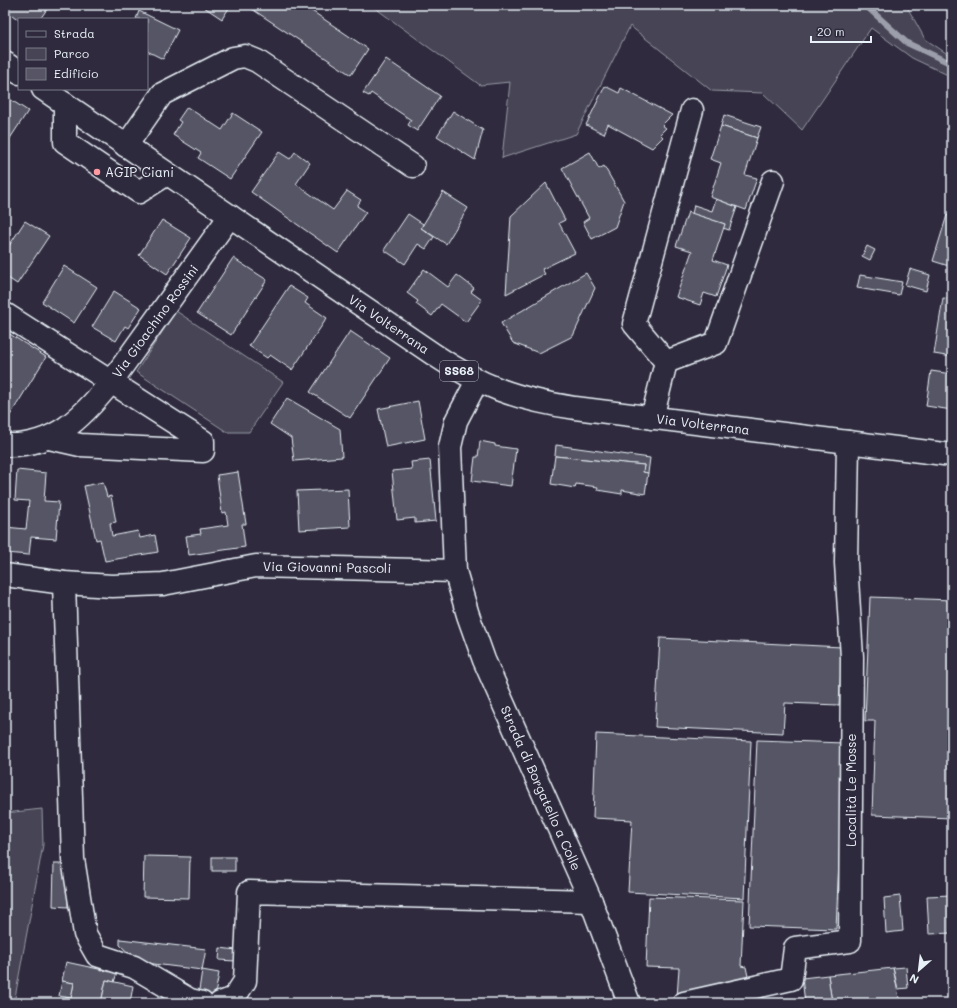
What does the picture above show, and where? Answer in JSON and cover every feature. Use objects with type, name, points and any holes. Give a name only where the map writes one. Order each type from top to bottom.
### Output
[{"type":"street","points":[[126,146],[162,94],[233,58],[245,56],[257,61],[413,166]]},
{"type":"street","points":[[5,63],[18,71]]},
{"type":"street","name":"Via Volterrana","points":[[44,90],[433,354],[477,381],[511,395],[538,402],[652,418],[952,455]]},
{"type":"street","points":[[65,104],[65,142],[139,192],[167,174]]},
{"type":"street","points":[[666,362],[634,324],[692,110]]},
{"type":"street","points":[[666,362],[716,343],[773,181]]},
{"type":"street","name":"Via Gioachino Rossini","points":[[5,314],[111,382],[230,216]]},
{"type":"street","points":[[652,418],[666,362]]},
{"type":"street","points":[[455,571],[450,447],[456,421],[477,381]]},
{"type":"street","points":[[9,445],[36,443],[64,430],[78,418],[111,382],[203,441],[203,451],[86,445],[67,443],[49,438]]},
{"type":"street","name":"Località Le Mosse","points":[[684,1003],[791,979],[795,948],[850,941],[852,657],[846,563],[848,442]]},
{"type":"street","name":"Via Giovanni Pascoli","points":[[5,575],[112,586],[163,584],[235,568],[268,565],[455,571]]},
{"type":"street","name":"Strada di Borgatello a Colle","points":[[455,571],[468,615],[484,660],[591,901],[629,1003]]},
{"type":"street","points":[[64,582],[73,859],[85,934],[97,955],[134,967],[190,1000],[202,1003]]},
{"type":"street","points":[[220,1003],[234,998],[245,982],[249,892],[591,901]]},
{"type":"green space","points":[[371,5],[906,5],[925,39],[952,57],[952,77],[912,58],[871,28],[802,130],[763,93],[712,91],[630,26],[576,134],[502,158],[510,82],[480,85]]},
{"type":"green space","points":[[176,311],[283,382],[249,432],[227,432],[136,372]]},
{"type":"green space","points":[[42,809],[43,845],[14,1003],[5,1003],[5,813]]},
{"type":"building","points":[[5,5],[50,5],[41,18],[18,18],[18,19],[5,10]]},
{"type":"building","points":[[201,5],[231,5],[222,19]]},
{"type":"building","points":[[254,5],[303,5],[368,49],[351,75],[252,9]]},
{"type":"building","points":[[139,11],[178,30],[163,59],[148,52],[148,18],[136,18]]},
{"type":"building","points":[[386,59],[440,96],[417,131],[408,125],[411,120],[371,93],[369,96],[363,93]]},
{"type":"building","points":[[605,86],[619,93],[621,88],[672,115],[662,125],[666,128],[660,134],[663,137],[652,148],[608,124],[604,134],[586,125]]},
{"type":"building","points":[[5,96],[28,111],[5,146]]},
{"type":"building","points":[[187,107],[222,130],[233,113],[262,132],[230,179],[198,158],[201,153],[173,135],[181,122],[178,120]]},
{"type":"building","points":[[453,111],[483,130],[475,160],[437,136]]},
{"type":"building","points":[[724,115],[761,127],[757,138],[721,126]]},
{"type":"building","points":[[721,126],[757,138],[745,175],[757,178],[746,210],[710,197],[721,163],[710,159]]},
{"type":"building","points":[[279,152],[290,159],[295,152],[310,163],[296,184],[333,210],[347,191],[361,200],[357,206],[366,212],[338,253],[251,192]]},
{"type":"building","points":[[590,152],[599,169],[604,166],[624,201],[615,227],[592,239],[583,222],[589,218],[562,168]]},
{"type":"building","points":[[546,183],[565,220],[559,223],[575,253],[542,269],[545,274],[506,294],[511,216]]},
{"type":"building","points":[[443,192],[468,208],[446,244],[421,228]]},
{"type":"building","points":[[716,199],[737,207],[729,230],[723,228],[725,224],[692,214],[694,205],[712,211]]},
{"type":"building","points":[[688,212],[725,224],[713,260],[727,265],[716,297],[704,293],[700,305],[676,297],[692,251],[676,246]]},
{"type":"building","points":[[408,214],[423,224],[421,228],[434,237],[426,249],[418,244],[405,264],[384,250]]},
{"type":"building","points":[[947,215],[952,217],[952,267],[933,261]]},
{"type":"building","points":[[162,220],[191,238],[167,274],[139,255]]},
{"type":"building","points":[[25,221],[49,236],[17,284],[5,276],[5,252]]},
{"type":"building","points":[[867,246],[875,250],[870,260],[862,256]]},
{"type":"building","points":[[233,258],[267,280],[231,335],[197,313]]},
{"type":"building","points":[[64,266],[97,287],[74,323],[42,302]]},
{"type":"building","points":[[424,269],[448,287],[457,275],[474,288],[471,292],[482,300],[466,322],[441,304],[432,316],[416,304],[418,301],[407,293]]},
{"type":"building","points":[[910,269],[930,275],[926,291],[905,285]]},
{"type":"building","points":[[586,273],[595,288],[573,336],[539,353],[513,343],[501,323]]},
{"type":"building","points":[[860,275],[902,282],[899,295],[857,288]]},
{"type":"building","points":[[289,286],[308,298],[305,303],[327,318],[292,370],[270,355],[267,358],[249,346]]},
{"type":"building","points":[[114,291],[141,308],[128,328],[125,326],[116,341],[92,327]]},
{"type":"building","points":[[943,298],[952,299],[952,357],[934,354]]},
{"type":"building","points":[[350,331],[390,358],[350,418],[310,392]]},
{"type":"building","points":[[8,333],[46,357],[6,422],[5,338]]},
{"type":"building","points":[[931,371],[952,374],[952,410],[926,406]]},
{"type":"building","points":[[287,398],[340,429],[342,457],[294,461],[291,438],[270,424]]},
{"type":"building","points":[[418,401],[425,439],[386,447],[378,409]]},
{"type":"building","points":[[480,441],[495,444],[495,446],[516,449],[511,486],[472,481],[475,457],[478,457]]},
{"type":"building","points":[[556,445],[650,458],[648,473],[643,472],[644,465],[555,456]]},
{"type":"building","points":[[555,456],[644,465],[643,472],[648,473],[645,494],[622,490],[622,494],[597,490],[598,487],[576,484],[575,488],[551,484]]},
{"type":"building","points":[[430,460],[436,521],[415,523],[415,518],[397,520],[392,471],[412,469],[411,462]]},
{"type":"building","points":[[17,470],[46,473],[44,501],[59,502],[56,539],[31,537],[29,555],[5,553],[5,527],[26,529],[29,501],[15,500]]},
{"type":"building","points":[[238,472],[246,524],[242,524],[245,547],[189,555],[186,536],[201,534],[200,529],[228,525],[226,512],[222,513],[217,475]]},
{"type":"building","points":[[103,482],[107,497],[111,496],[116,522],[110,523],[112,536],[138,531],[140,538],[155,535],[158,552],[105,561],[100,539],[96,540],[84,486]]},
{"type":"building","points":[[348,489],[350,527],[299,530],[297,491]]},
{"type":"building","points":[[870,597],[952,600],[952,818],[872,815],[875,721],[865,721]]},
{"type":"building","points":[[660,638],[842,647],[839,705],[785,703],[783,733],[655,727]]},
{"type":"building","points":[[596,734],[751,741],[744,898],[628,892],[632,820],[593,818]]},
{"type":"building","points":[[757,740],[844,743],[836,929],[749,926]]},
{"type":"building","points":[[144,856],[190,857],[189,898],[143,897]]},
{"type":"building","points":[[212,857],[235,857],[235,871],[212,871]]},
{"type":"building","points":[[54,864],[69,864],[68,907],[53,906]]},
{"type":"building","points":[[952,895],[952,933],[929,934],[927,896]]},
{"type":"building","points":[[900,896],[903,931],[886,933],[884,898]]},
{"type":"building","points":[[649,897],[744,900],[741,966],[746,967],[749,981],[677,998],[679,968],[646,967]]},
{"type":"building","points":[[120,939],[206,949],[202,970],[138,962],[120,945]]},
{"type":"building","points":[[220,948],[236,950],[235,961],[219,960]]},
{"type":"building","points":[[66,962],[117,973],[114,982],[106,980],[101,1003],[70,1003],[74,983],[62,981]]},
{"type":"building","points":[[906,967],[908,988],[898,989],[893,968]]},
{"type":"building","points":[[893,968],[900,1003],[832,1003],[828,975]]},
{"type":"building","points":[[202,970],[219,973],[214,1000],[198,997]]},
{"type":"building","points":[[828,975],[832,1003],[805,1003],[802,978]]},
{"type":"building","points":[[106,980],[133,986],[130,1003],[101,1003]]},
{"type":"building","points":[[62,981],[74,983],[71,998],[59,996]]},
{"type":"waterway","points":[[865,5],[907,43],[952,64]]},
{"type":"place","name":"AGIP Ciani","points":[[97,172]]}]
